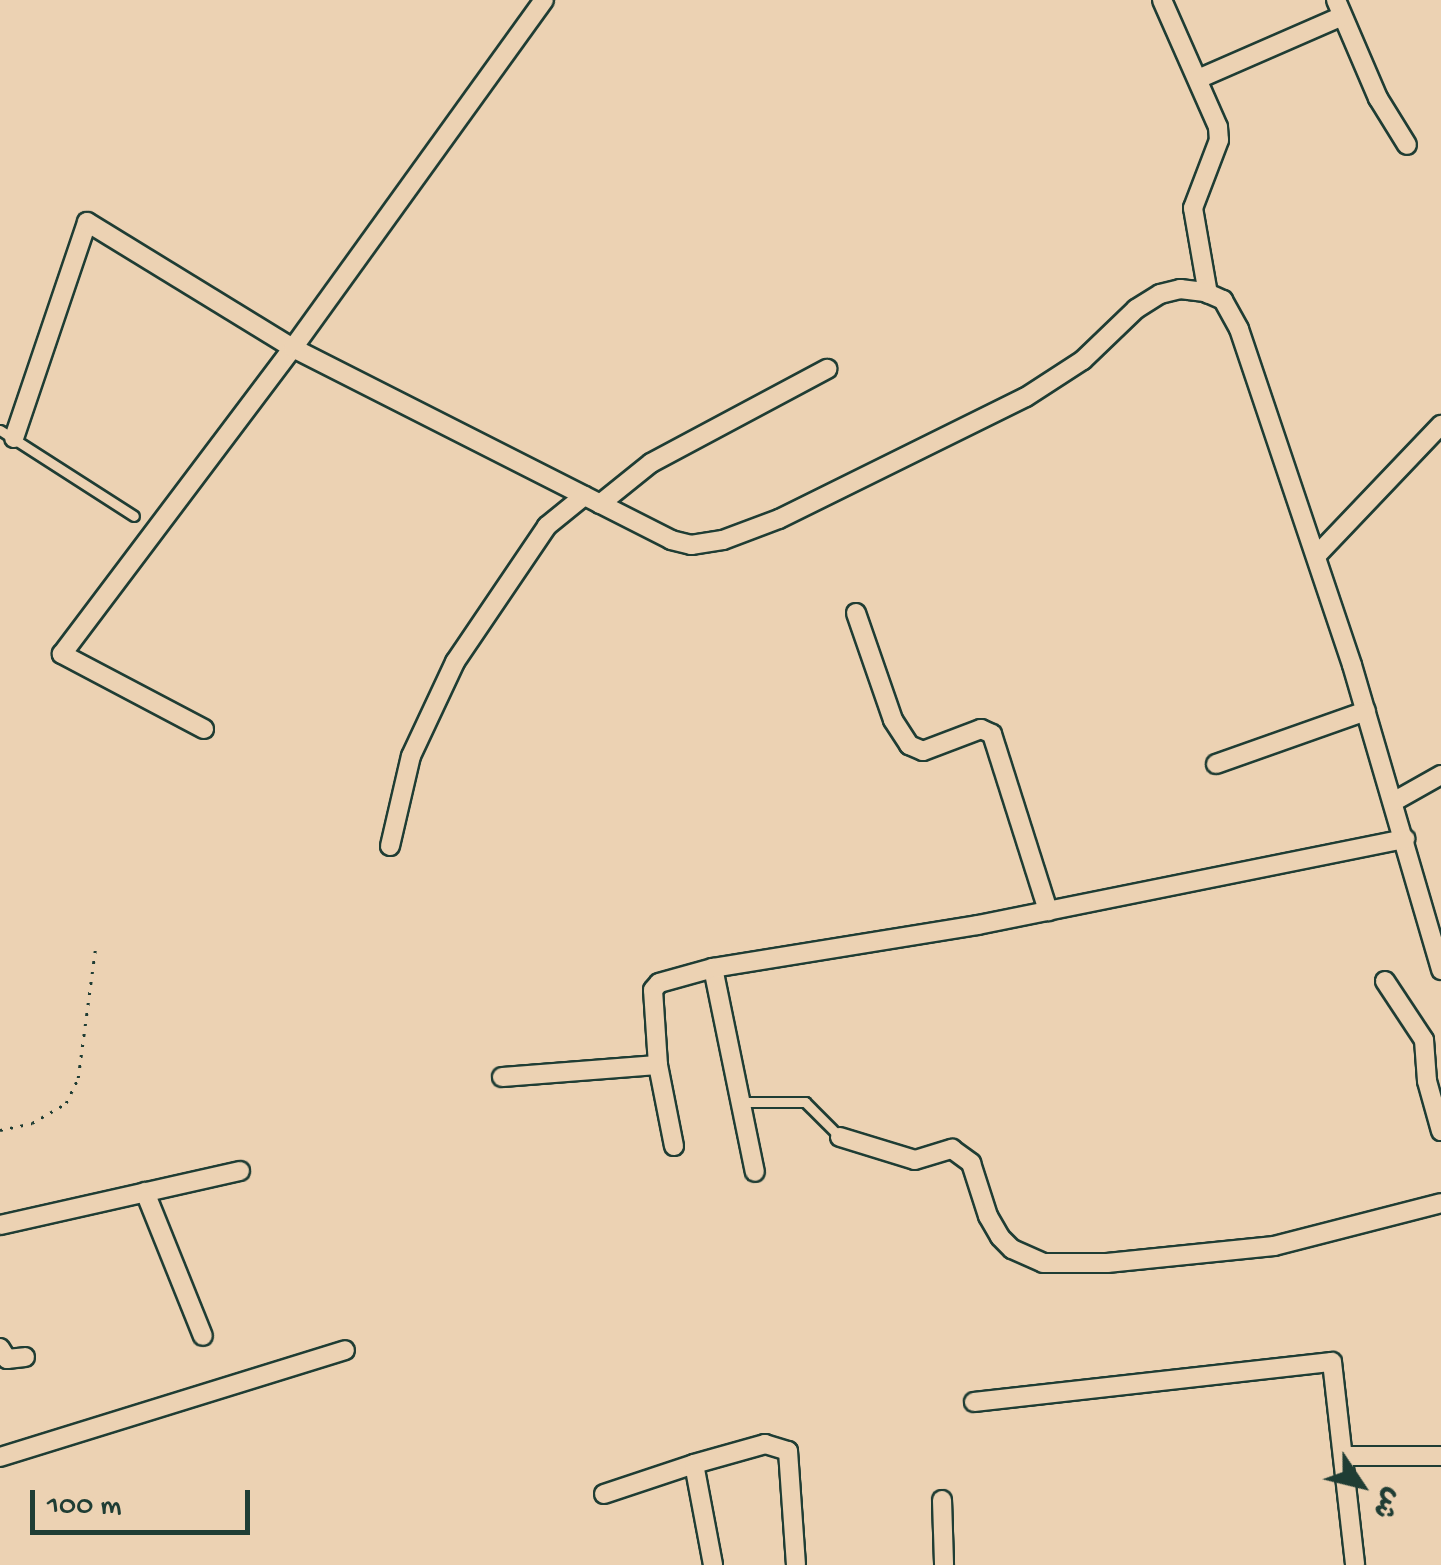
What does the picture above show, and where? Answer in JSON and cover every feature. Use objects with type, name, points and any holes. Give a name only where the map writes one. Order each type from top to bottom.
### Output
[{"type":"street","points":[[204,729],[62,654],[293,348],[544,0]]},
{"type":"street","points":[[1162,0],[1219,133],[1193,208],[1208,294]]},
{"type":"street","points":[[1198,80],[1339,8],[1378,98],[1407,145]]},
{"type":"street","points":[[7,434],[88,222],[293,348],[680,543],[723,540],[779,519],[1026,397],[1084,360],[1136,309],[1160,294],[1180,289],[1208,294],[1233,312],[1317,555],[1441,970]]},
{"type":"street","points":[[390,846],[411,756],[474,628],[547,526],[651,463],[828,369]]},
{"type":"street","points":[[1317,555],[1441,425]]},
{"type":"street","points":[[856,613],[893,720],[910,745],[923,751],[981,729],[992,734],[1048,911]]},
{"type":"street","points":[[1216,764],[1366,711]]},
{"type":"street","points":[[1393,802],[1441,775]]},
{"type":"street","points":[[674,1146],[658,1065],[654,986],[713,968],[1048,911],[1405,840]]},
{"type":"street","points":[[713,968],[756,1172]]},
{"type":"street","points":[[1385,981],[1424,1040],[1427,1081],[1441,1132]]},
{"type":"street","points":[[502,1077],[658,1065]]},
{"type":"street","points":[[840,1137],[915,1160],[952,1149],[971,1163],[988,1216],[1000,1237],[1012,1250],[1043,1264],[1106,1264],[1274,1246],[1441,1202]]},
{"type":"street","points":[[0,1225],[240,1171]]},
{"type":"street","points":[[145,1192],[203,1336]]},
{"type":"street","points":[[0,1348],[7,1359],[25,1357]]},
{"type":"street","points":[[0,1458],[345,1350]]},
{"type":"street","points":[[974,1402],[1332,1362],[1346,1456],[1355,1565]]},
{"type":"street","points":[[604,1494],[765,1444],[788,1451],[796,1565]]},
{"type":"street","points":[[1346,1456],[1441,1456]]},
{"type":"street","points":[[694,1464],[712,1565]]},
{"type":"street","points":[[942,1500],[944,1565]]},
{"type":"lane","points":[[7,434],[134,516]]},
{"type":"lane","points":[[741,1102],[805,1102],[840,1137]]},
{"type":"path","points":[[0,1130],[32,1124],[66,1103],[78,1078],[95,950]]}]
